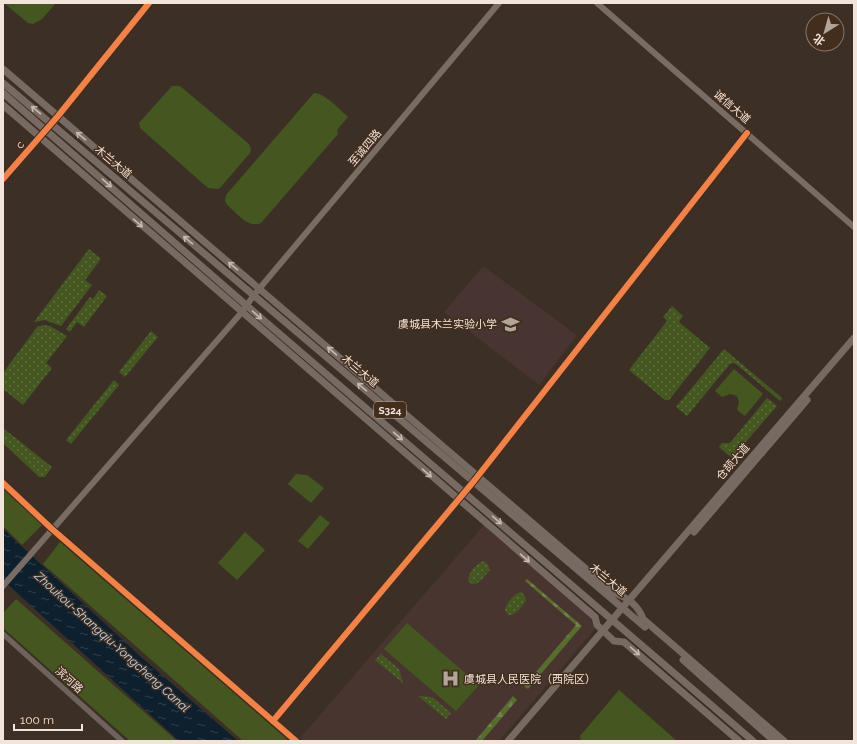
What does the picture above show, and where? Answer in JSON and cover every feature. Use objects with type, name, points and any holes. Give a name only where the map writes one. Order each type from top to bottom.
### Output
[{"type":"main road","name":"至诚四路","points":[[3,586],[244,309],[254,295],[499,3]]},
{"type":"main road","name":"诚信大道","points":[[597,3],[854,227]]},
{"type":"main road","points":[[3,70],[260,288],[476,479],[614,593],[623,596],[631,602],[640,611],[643,619],[784,741]]},
{"type":"main road","name":"木兰大道","points":[[3,83],[254,295],[476,479],[774,741]]},
{"type":"main road","name":"木兰大道","points":[[3,93],[244,309],[464,492],[753,741]]},
{"type":"main road","points":[[3,105],[98,189],[244,309],[458,500],[595,617],[597,625],[614,641],[624,642],[739,741]]},
{"type":"main road","name":"仓颉大道","points":[[631,602],[854,338]]},
{"type":"main road","name":"仓颉大道","points":[[631,602],[854,345]]},
{"type":"main road","points":[[508,741],[631,602]]},
{"type":"main road","points":[[513,741],[605,632]]},
{"type":"street","name":"c","points":[[3,179],[52,124],[150,3]]},
{"type":"street","points":[[274,721],[476,479],[747,134]]},
{"type":"street","points":[[3,483],[52,528],[296,741]]},
{"type":"street","name":"滨河路","points":[[3,634],[122,741]]},
{"type":"shaded area","name":"虞城县木兰实验小学","points":[[483,266],[577,335],[539,385],[444,312]]},
{"type":"shaded area","name":"虞城县人民医院（西院区）","points":[[484,525],[593,619],[595,629],[499,741],[304,741],[300,738]]},
{"type":"green space","points":[[4,3],[56,3],[42,19],[33,24],[28,23]]},
{"type":"green space","points":[[172,86],[180,86],[249,144],[251,149],[250,153],[220,188],[208,188],[140,128],[139,123]]},
{"type":"green space","points":[[314,93],[323,96],[337,106],[348,117],[337,130],[338,134],[261,223],[251,224],[247,222],[227,205],[225,201],[226,195]]},
{"type":"green space","points":[[89,249],[101,259],[85,280],[92,285],[61,326],[45,320],[34,322]]},
{"type":"green space","points":[[99,290],[107,296],[84,327],[77,322],[70,332],[66,329],[90,297],[93,299]]},
{"type":"green space","points":[[672,306],[683,316],[679,322],[710,348],[669,400],[665,400],[629,370],[667,321],[663,317]]},
{"type":"green space","points":[[43,325],[50,326],[67,336],[46,363],[52,368],[23,405],[3,389],[3,373],[37,327]]},
{"type":"green space","points":[[151,331],[158,337],[125,377],[119,372]]},
{"type":"green space","points":[[724,349],[782,398],[780,401],[733,363],[730,364],[687,416],[676,407]]},
{"type":"green space","points":[[734,369],[763,394],[745,416],[737,410],[739,402],[737,396],[730,394],[722,397],[715,391]]},
{"type":"green space","points":[[114,380],[119,385],[71,444],[66,440]]},
{"type":"green space","points":[[767,398],[777,406],[732,458],[719,447],[722,443],[730,443]]},
{"type":"green space","points":[[3,428],[52,467],[45,477],[39,477],[3,443]]},
{"type":"green space","points":[[296,474],[307,475],[324,488],[311,503],[288,484]]},
{"type":"green space","points":[[3,489],[42,525],[22,545],[3,526]]},
{"type":"green space","points":[[320,515],[330,523],[308,549],[298,541]]},
{"type":"green space","points":[[245,532],[265,550],[237,580],[218,563]]},
{"type":"green space","points":[[60,542],[289,741],[243,741],[43,564]]},
{"type":"green space","points":[[484,561],[490,570],[482,580],[471,584],[468,580],[470,574],[476,566]]},
{"type":"green space","points":[[527,579],[582,626],[528,689],[524,686],[576,625],[525,581]]},
{"type":"green space","points":[[521,592],[525,596],[526,601],[516,613],[508,615],[505,610],[507,605],[513,597]]},
{"type":"green space","points":[[16,599],[177,741],[130,741],[3,628],[3,613]]},
{"type":"green space","points":[[407,623],[479,685],[456,711],[384,649]]},
{"type":"green space","points":[[381,654],[399,669],[403,683],[375,660]]},
{"type":"green space","points":[[619,690],[677,741],[581,741],[580,736]]},
{"type":"green space","points":[[418,696],[432,697],[451,713],[446,719]]},
{"type":"green space","points":[[513,696],[517,700],[482,741],[475,741]]},
{"type":"water","name":"Zhoukou-Shangqiu-Yongcheng Canal","points":[[3,529],[141,657],[238,741],[179,741],[3,580]]},
{"type":"cycle path","points":[[3,179],[58,116],[149,3]]},
{"type":"cycle path","points":[[273,721],[474,481],[747,133]]},
{"type":"cycle path","points":[[3,483],[52,529],[296,741]]},
{"type":"place","name":"虞城县木兰实验小学","points":[[510,324]]},
{"type":"place","name":"虞城县人民医院（西院区）","points":[[451,679]]}]
